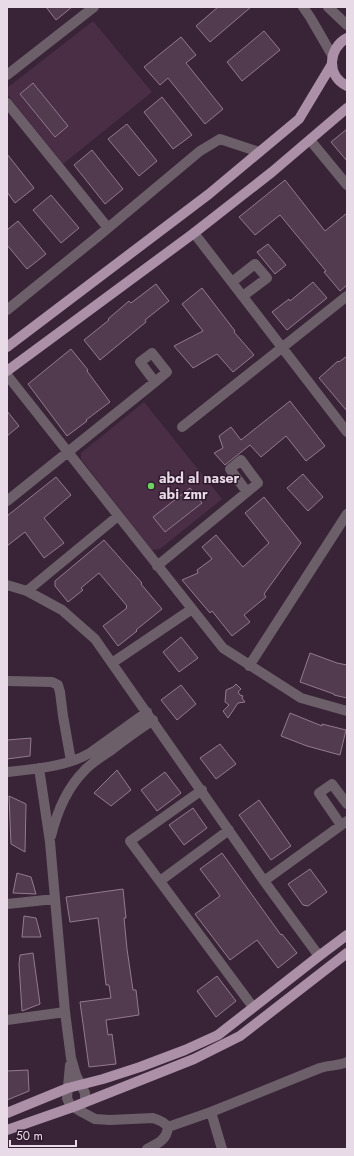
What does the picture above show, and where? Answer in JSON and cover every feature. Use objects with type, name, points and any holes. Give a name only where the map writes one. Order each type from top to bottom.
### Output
[{"type":"main road","points":[[7,347],[209,194],[299,119],[332,60],[336,47],[347,38]]},
{"type":"main road","points":[[332,60],[334,72],[338,79],[347,86]]},
{"type":"main road","points":[[7,372],[194,233],[272,172],[347,108]]},
{"type":"main road","points":[[7,1113],[68,1088],[140,1067],[185,1050],[218,1035],[347,936]]},
{"type":"main road","points":[[7,1130],[78,1105],[194,1059],[240,1036],[347,953]]},
{"type":"street","points":[[7,75],[94,7]]},
{"type":"street","points":[[303,7],[310,17],[332,60]]},
{"type":"street","points":[[328,7],[347,25]]},
{"type":"street","points":[[7,103],[108,228]]},
{"type":"street","points":[[7,310],[200,151],[220,139],[259,152]]},
{"type":"street","points":[[310,140],[346,182]]},
{"type":"street","points":[[194,233],[347,432]]},
{"type":"street","points":[[232,282],[255,264],[267,278],[243,296]]},
{"type":"street","points":[[182,427],[282,347],[347,298]]},
{"type":"street","points":[[7,501],[68,453],[155,382],[167,372],[152,352],[140,362],[155,382]]},
{"type":"street","points":[[7,375],[223,648],[301,698],[347,711]]},
{"type":"street","points":[[157,566],[258,483],[241,460],[230,469],[247,492]]},
{"type":"street","points":[[249,666],[347,514]]},
{"type":"street","points":[[27,591],[118,516]]},
{"type":"street","points":[[7,585],[27,591],[62,610],[95,639],[202,790],[264,881],[319,956]]},
{"type":"street","points":[[112,663],[192,609]]},
{"type":"street","points":[[7,681],[52,682],[58,685],[71,761]]},
{"type":"street","points":[[7,772],[39,768],[80,759],[150,716]]},
{"type":"street","points":[[50,842],[59,810],[74,783],[84,771],[150,716]]},
{"type":"street","points":[[39,768],[50,842],[65,1012],[71,1058],[80,1085],[85,1093],[85,1100],[78,1105],[70,1105],[67,1098],[71,1058]]},
{"type":"street","points":[[264,881],[344,823],[319,793],[332,784],[347,804]]},
{"type":"street","points":[[202,790],[130,841],[253,1007]]},
{"type":"street","points":[[160,881],[229,830]]},
{"type":"street","points":[[7,904],[55,899]]},
{"type":"street","points":[[7,1020],[65,1012]]},
{"type":"street","points":[[168,1127],[211,1112],[320,1068],[340,1065],[347,1062]]},
{"type":"street","points":[[78,1105],[88,1116],[95,1119],[110,1120],[153,1118],[160,1119],[168,1127]]},
{"type":"street","points":[[211,1112],[222,1149]]},
{"type":"street","points":[[148,1149],[163,1140],[166,1136],[168,1127]]},
{"type":"shaded area","points":[[93,21],[152,92],[63,164],[7,94],[7,88]]},
{"type":"shaded area","points":[[144,402],[222,499],[160,549],[152,550],[81,459],[81,453]]},
{"type":"building","points":[[46,7],[72,7],[56,20]]},
{"type":"building","points":[[218,7],[251,7],[210,42],[196,26]]},
{"type":"building","points":[[264,31],[280,50],[242,81],[227,62]]},
{"type":"building","points":[[181,37],[196,55],[186,63],[223,109],[205,124],[168,78],[160,85],[144,67]]},
{"type":"building","points":[[33,83],[68,126],[55,137],[20,94]]},
{"type":"building","points":[[162,97],[192,135],[173,149],[144,112]]},
{"type":"building","points":[[127,124],[157,161],[139,176],[108,139]]},
{"type":"building","points":[[347,129],[347,161],[331,142]]},
{"type":"building","points":[[92,150],[123,189],[105,204],[74,165]]},
{"type":"building","points":[[7,154],[34,188],[15,203],[7,192]]},
{"type":"building","points":[[285,180],[325,231],[347,213],[347,285],[340,291],[324,272],[326,271],[280,215],[255,235],[239,217]]},
{"type":"building","points":[[51,195],[79,228],[61,243],[33,210]]},
{"type":"building","points":[[18,221],[46,254],[27,269],[7,245],[7,230]]},
{"type":"building","points":[[268,244],[286,265],[275,274],[257,252]]},
{"type":"building","points":[[313,282],[327,298],[287,330],[272,312],[289,299],[290,301]]},
{"type":"building","points":[[156,284],[169,301],[100,360],[84,340],[109,320],[108,319],[129,301],[131,303]]},
{"type":"building","points":[[202,288],[235,331],[234,332],[254,355],[233,372],[217,354],[193,368],[174,346],[203,331],[182,304]]},
{"type":"building","points":[[71,349],[88,370],[87,371],[110,402],[67,436],[28,384]]},
{"type":"building","points":[[347,356],[347,411],[319,378],[338,361],[339,362]]},
{"type":"building","points":[[290,401],[325,446],[306,461],[286,436],[261,457],[250,445],[225,465],[214,453],[223,448],[219,436],[231,427],[241,440]]},
{"type":"building","points":[[7,411],[19,426],[7,436]]},
{"type":"building","points":[[303,474],[323,497],[308,511],[287,488]]},
{"type":"building","points":[[56,477],[71,495],[44,518],[64,543],[44,558],[25,532],[7,546],[7,516]]},
{"type":"building","points":[[190,488],[202,503],[165,532],[153,517]]},
{"type":"building","points":[[264,497],[301,543],[264,594],[266,597],[244,615],[250,622],[232,636],[212,611],[210,613],[182,580],[198,573],[197,570],[212,559],[202,547],[216,535],[243,567],[269,543],[245,513]]},
{"type":"building","points":[[104,540],[142,583],[141,584],[162,609],[118,646],[103,626],[127,608],[127,606],[99,573],[81,588],[83,590],[68,602],[55,586],[55,581]]},
{"type":"building","points":[[181,637],[198,658],[179,672],[163,652]]},
{"type":"building","points":[[310,653],[347,665],[347,698],[334,695],[300,682]]},
{"type":"building","points":[[236,684],[241,689],[238,692],[243,696],[242,698],[245,702],[238,703],[228,718],[223,711],[229,705],[225,702],[226,690]]},
{"type":"building","points":[[181,685],[196,704],[177,720],[161,700]]},
{"type":"building","points":[[290,713],[322,726],[322,724],[346,730],[340,755],[307,746],[281,736]]},
{"type":"building","points":[[31,738],[30,756],[7,759],[7,740]]},
{"type":"building","points":[[220,744],[236,764],[216,779],[200,758]]},
{"type":"building","points":[[117,770],[131,790],[111,806],[94,793]]},
{"type":"building","points":[[165,772],[181,793],[157,811],[141,790]]},
{"type":"building","points":[[9,796],[26,804],[25,852],[11,844]]},
{"type":"building","points":[[259,800],[291,846],[271,860],[239,815]]},
{"type":"building","points":[[193,808],[207,828],[184,845],[169,825]]},
{"type":"building","points":[[222,853],[281,935],[282,934],[297,953],[278,968],[257,940],[230,960],[195,914],[220,896],[200,869]]},
{"type":"building","points":[[310,869],[327,892],[308,906],[303,905],[288,884]]},
{"type":"building","points":[[17,873],[31,877],[36,894],[13,893]]},
{"type":"building","points":[[123,889],[127,949],[133,990],[136,990],[139,1015],[106,1020],[108,1035],[112,1034],[116,1064],[89,1067],[80,1002],[111,998],[109,985],[106,985],[98,918],[70,922],[66,897]]},
{"type":"building","points":[[24,916],[36,918],[41,937],[22,937]]},
{"type":"building","points":[[33,953],[40,1004],[22,1011],[19,964],[20,955]]},
{"type":"building","points":[[217,976],[236,1001],[216,1017],[197,991]]},
{"type":"building","points":[[28,1070],[29,1091],[7,1100],[7,1071]]},
{"type":"place","name":"abd al naser abi zmr","points":[[151,486]]}]
